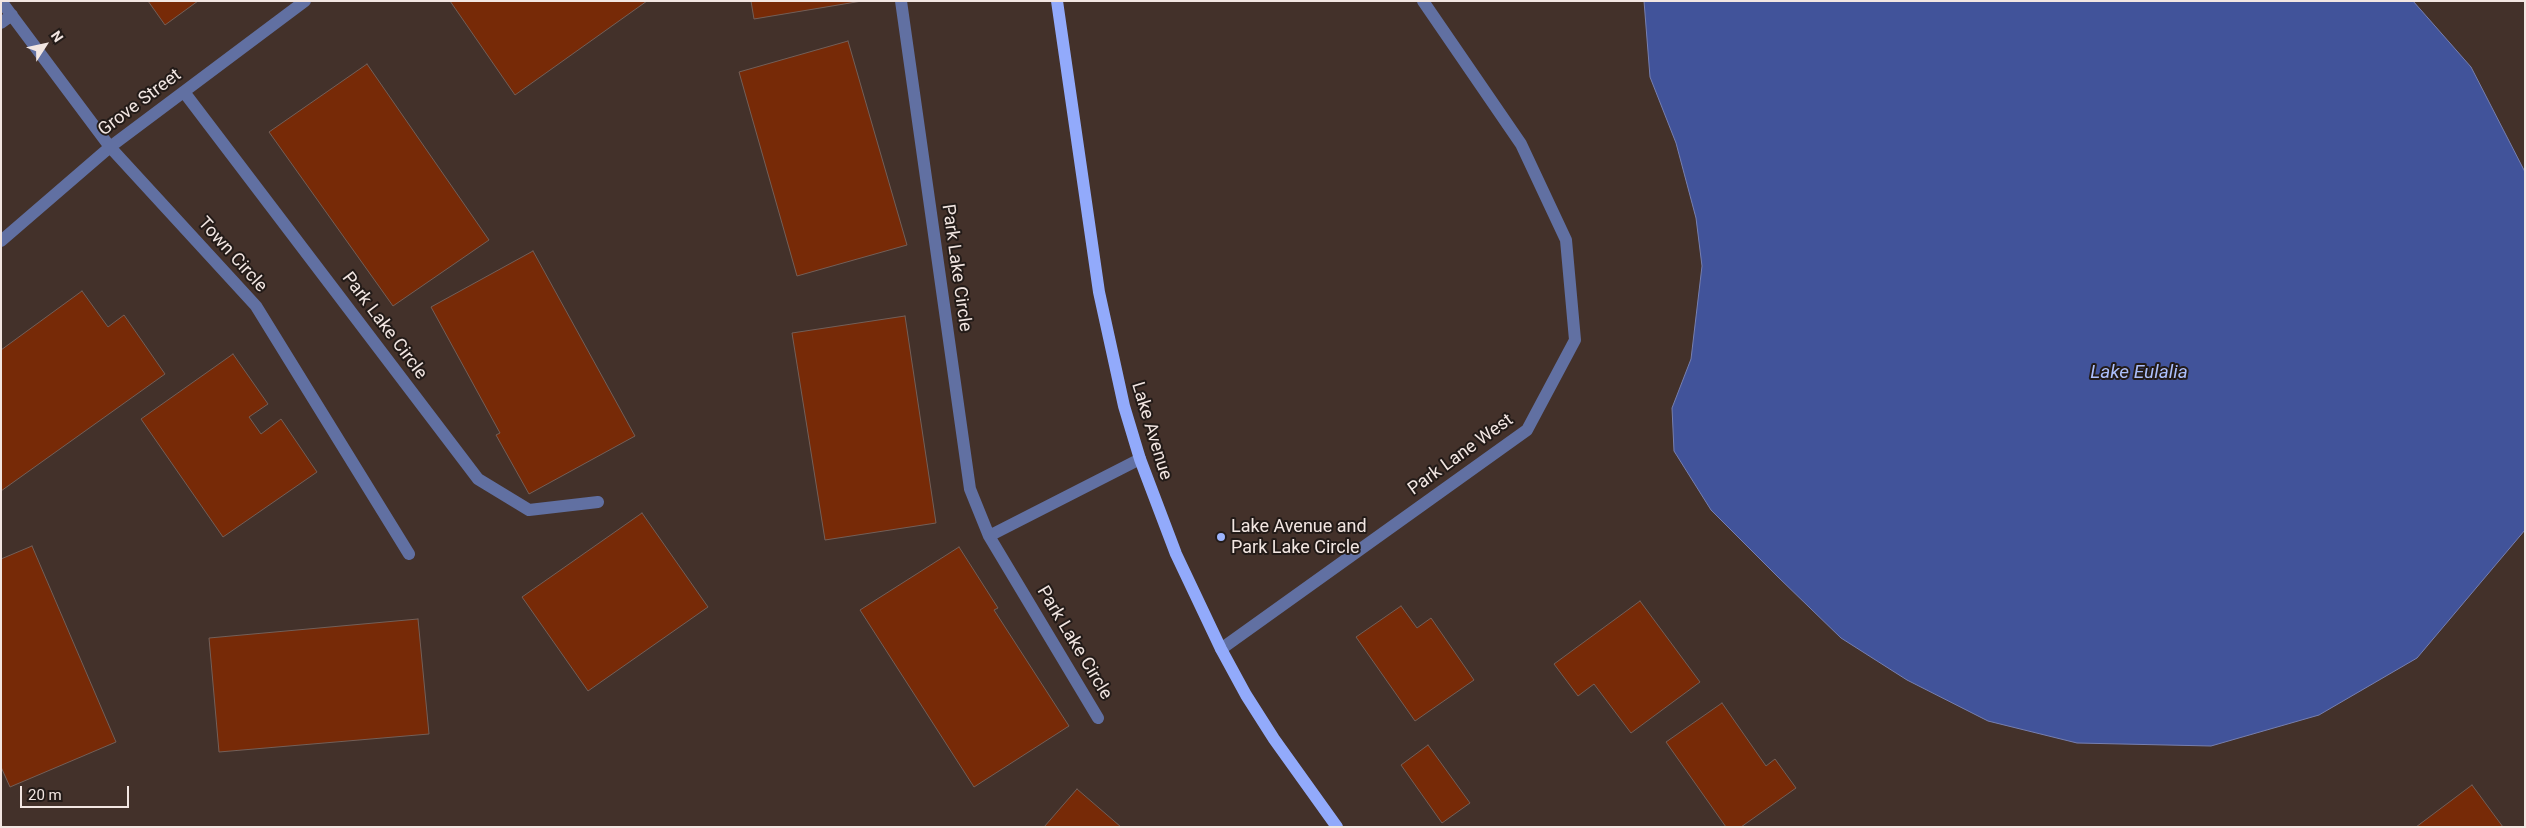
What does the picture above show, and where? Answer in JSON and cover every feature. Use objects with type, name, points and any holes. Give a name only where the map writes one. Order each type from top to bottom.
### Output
[{"type":"main road","name":"Lake Avenue","points":[[1058,1],[1100,292],[1124,406],[1140,459],[1176,554],[1221,649],[1246,695],[1274,739],[1337,827]]},
{"type":"street","name":"Town Circle","points":[[1,1],[6,19],[110,147],[256,306],[408,554]]},
{"type":"street","name":"Grove Street","points":[[1,241],[110,147],[306,1]]},
{"type":"street","name":"Park Lake Circle","points":[[902,1],[970,489],[988,536],[1098,718]]},
{"type":"street","name":"Park Lane West","points":[[1221,649],[1527,430],[1575,340],[1566,240],[1521,144],[1423,1]]},
{"type":"street","name":"Park Lake Circle","points":[[184,92],[478,479],[529,510],[598,502]]},
{"type":"street","points":[[988,536],[1140,459]]},
{"type":"water","name":"Lake Eulalia","points":[[1644,1],[2413,1],[2471,67],[2525,172],[2525,530],[2417,658],[2319,715],[2211,746],[2077,743],[1988,721],[1907,680],[1841,638],[1778,577],[1711,510],[1674,451],[1672,408],[1691,359],[1702,266],[1696,218],[1676,143],[1650,77]]},
{"type":"building","points":[[148,1],[198,1],[165,25]]},
{"type":"building","points":[[450,1],[647,1],[515,95]]},
{"type":"building","points":[[751,1],[862,1],[754,19]]},
{"type":"building","points":[[848,41],[907,245],[797,276],[739,72]]},
{"type":"building","points":[[367,64],[489,240],[393,306],[269,132]]},
{"type":"building","points":[[533,251],[635,436],[529,494],[496,435],[500,433],[431,307]]},
{"type":"building","points":[[82,291],[108,327],[124,315],[165,374],[1,491],[1,350]]},
{"type":"building","points":[[905,316],[936,523],[825,540],[792,333]]},
{"type":"building","points":[[233,354],[268,404],[249,417],[261,434],[281,419],[317,472],[223,537],[141,419]]},
{"type":"building","points":[[642,513],[708,607],[588,691],[522,597]]},
{"type":"building","points":[[32,546],[116,742],[10,787],[1,767],[1,559]]},
{"type":"building","points":[[959,547],[998,608],[994,610],[1069,726],[974,787],[860,610]]},
{"type":"building","points":[[1640,601],[1700,682],[1631,733],[1594,684],[1578,696],[1554,664]]},
{"type":"building","points":[[1401,606],[1417,628],[1431,618],[1474,680],[1415,721],[1356,637]]},
{"type":"building","points":[[418,619],[429,734],[219,752],[209,638]]},
{"type":"building","points":[[1722,703],[1766,766],[1775,759],[1796,788],[1741,827],[1726,827],[1666,742]]},
{"type":"building","points":[[1428,745],[1470,803],[1442,823],[1401,765]]},
{"type":"building","points":[[2472,785],[2503,827],[2416,827]]},
{"type":"building","points":[[1077,789],[1121,827],[1044,827]]},
{"type":"place","name":"Lake Avenue and Park Lake Circle","points":[[1221,537]]}]
